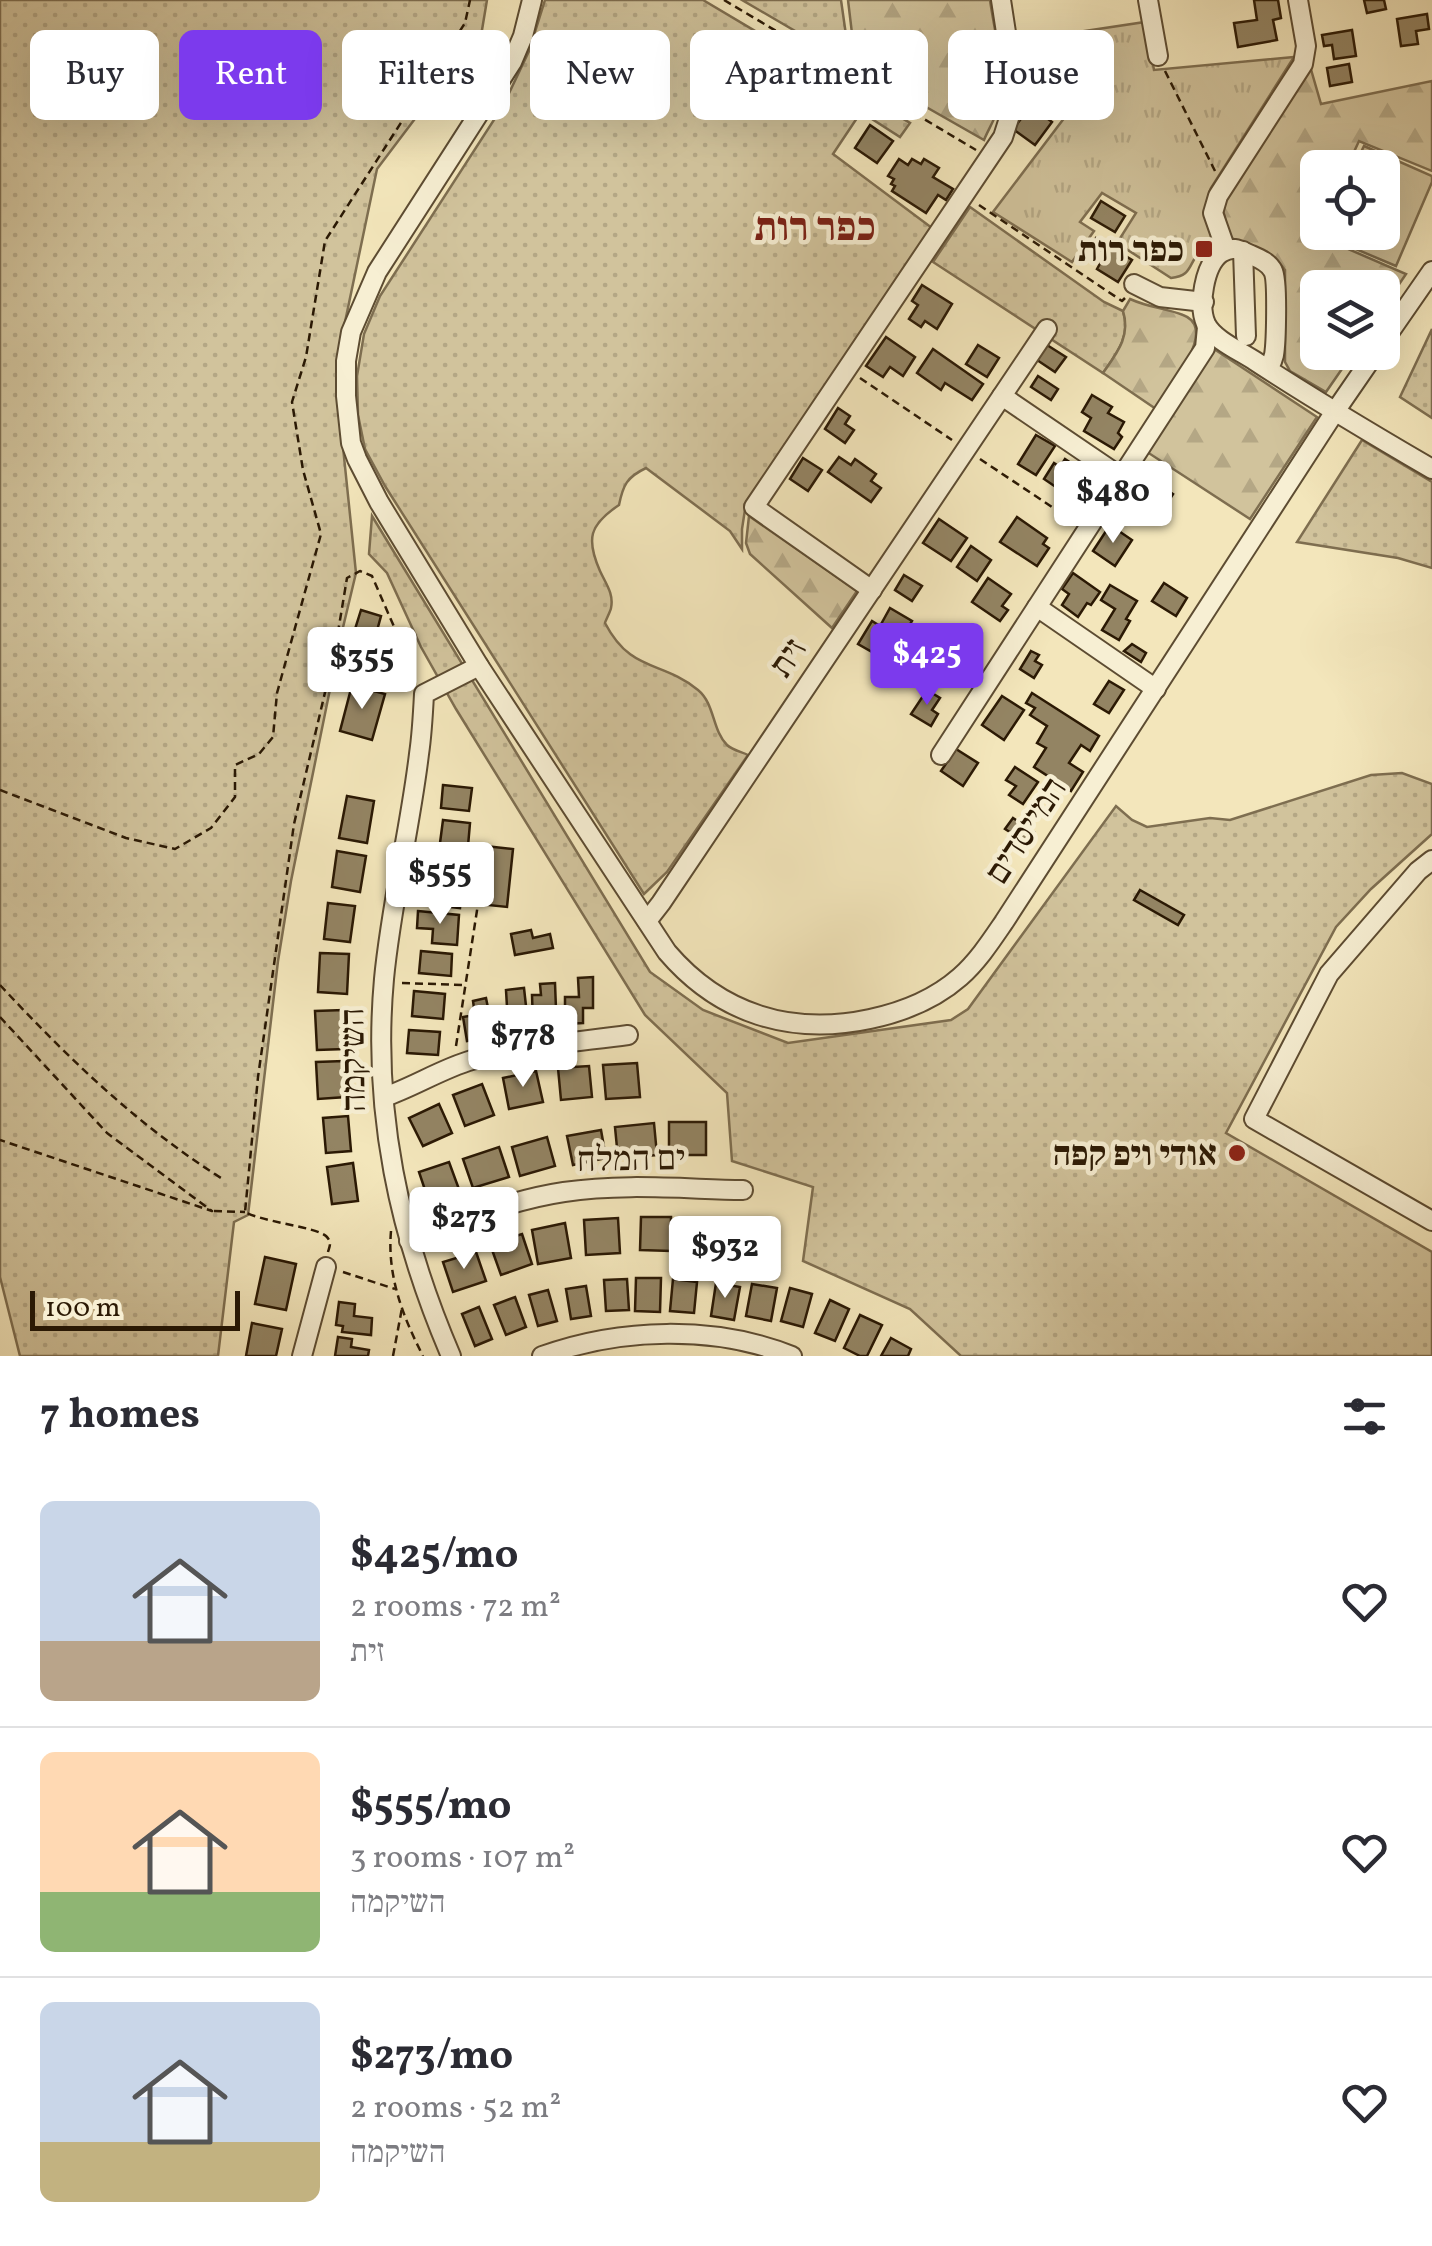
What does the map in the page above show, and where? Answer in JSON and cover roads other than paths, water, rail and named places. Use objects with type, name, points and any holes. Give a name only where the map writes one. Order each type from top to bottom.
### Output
[{"type":"street","name":"המייסדים","points":[[532,0],[524,36],[512,62],[376,272],[350,332],[346,361],[348,420],[357,459],[379,502],[479,666],[646,921],[667,952],[694,980],[740,1009],[802,1025],[827,1026],[911,1008],[960,976],[985,950],[1363,370]]},
{"type":"street","points":[[872,590],[754,507],[1003,137],[1015,91],[1001,0]]},
{"type":"street","points":[[1148,0],[1158,56]]},
{"type":"street","points":[[1246,336],[1234,250],[1213,213],[1223,188],[1303,64],[1306,46],[1298,0]]},
{"type":"street","points":[[941,755],[1205,348],[1204,279],[1218,255],[1234,250],[1265,262],[1275,275],[1275,351],[1268,369]]},
{"type":"street","points":[[1400,316],[1432,271]]},
{"type":"street","points":[[1134,284],[1160,297],[1204,302]]},
{"type":"street","points":[[1207,327],[1334,412],[1432,469]]},
{"type":"street","name":"זית","points":[[646,921],[1047,329]]},
{"type":"street","points":[[1002,396],[1121,478]]},
{"type":"street","points":[[1037,607],[1156,688]]},
{"type":"street","name":"השיקמה","points":[[452,1356],[419,1276],[394,1185],[380,1042],[390,926],[419,756],[424,694],[479,666]]},
{"type":"street","points":[[1432,860],[1418,871],[1329,974],[1254,1119],[1432,1222]]},
{"type":"street","points":[[384,1096],[453,1066],[511,1052],[628,1036]]},
{"type":"street","name":"ים המלח","points":[[409,1241],[507,1205],[565,1192],[601,1188],[743,1190]]},
{"type":"street","points":[[302,1356],[326,1267]]},
{"type":"street","points":[[542,1356],[585,1344],[664,1334],[740,1340],[792,1356]]},
{"type":"place","name":"כפר רות","points":[[1204,249]]},
{"type":"place","name":"אודי ויפ קפה","points":[[1237,1153]]},
{"type":"district","name":"כפר רות","points":[[815,226]]}]
